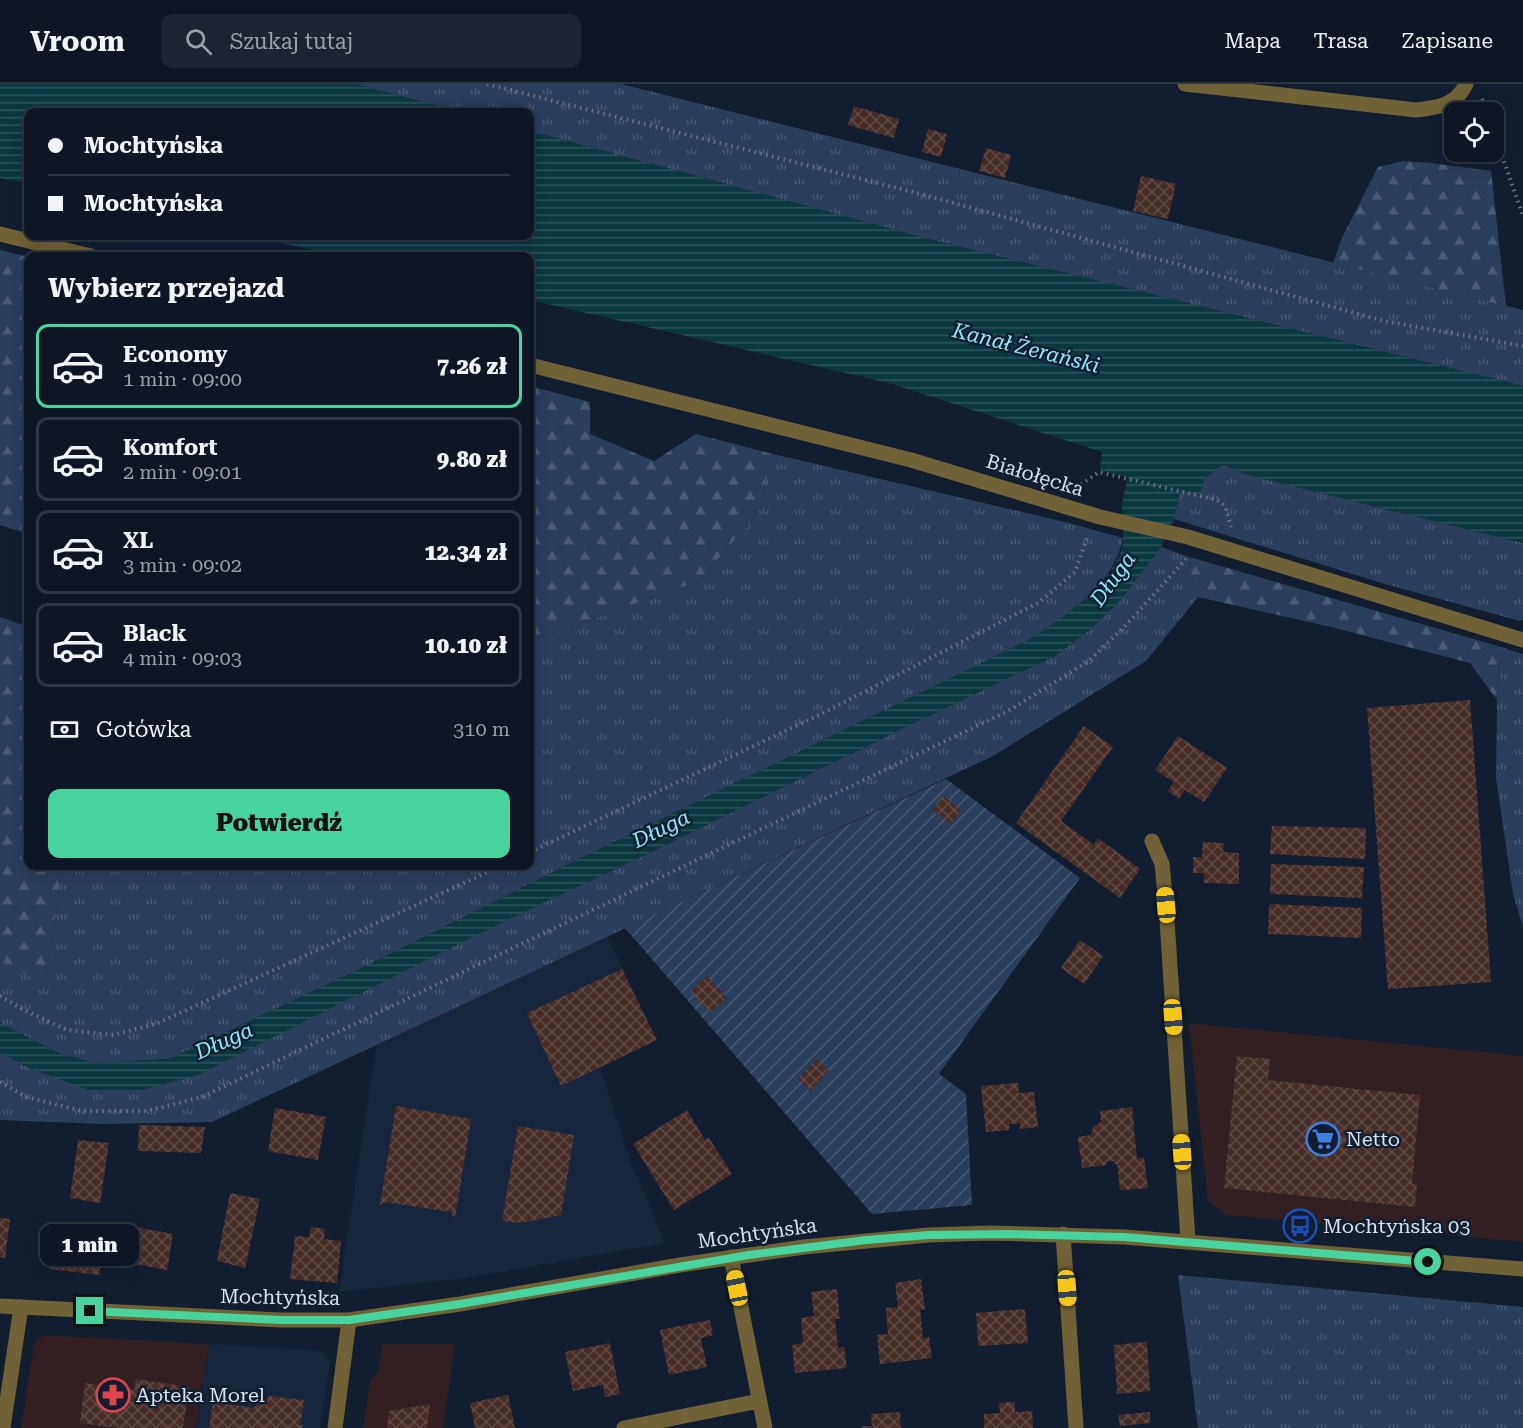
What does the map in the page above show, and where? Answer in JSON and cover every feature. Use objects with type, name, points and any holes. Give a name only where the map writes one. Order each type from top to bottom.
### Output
[{"type":"street","points":[[1185,84],[1416,110],[1441,108],[1462,93],[1466,84]]},
{"type":"street","points":[[0,234],[24,240]]},
{"type":"street","points":[[25,240],[74,252]]},
{"type":"street","name":"Białołęcka","points":[[534,366],[911,460],[1100,517],[1188,537],[1523,640]]},
{"type":"street","points":[[1152,841],[1162,864],[1165,895],[1188,1241]]},
{"type":"street","points":[[1063,1234],[1077,1428]]},
{"type":"street","name":"Mochtyńska","points":[[0,1306],[281,1320],[349,1320],[460,1304],[731,1257],[845,1242],[929,1235],[1063,1234],[1188,1241],[1523,1269]]},
{"type":"street","points":[[731,1257],[765,1428]]},
{"type":"street","points":[[3,1428],[21,1307]]},
{"type":"street","points":[[335,1428],[349,1320]]},
{"type":"street","points":[[624,1428],[759,1401]]},
{"type":"path","points":[[487,84],[932,197],[1384,321],[1523,346]]},
{"type":"path","points":[[1504,162],[1523,216]]},
{"type":"path","points":[[1099,472],[1217,500]]},
{"type":"path","points":[[534,850],[819,715],[1038,603],[1075,572],[1088,536]]},
{"type":"path","points":[[0,1082],[27,1097],[82,1111],[147,1111],[202,1097],[1008,711],[1089,661],[1127,624],[1183,562]]},
{"type":"path","points":[[0,996],[67,1030],[114,1035],[156,1024],[492,870]]},
{"type":"shaded area","points":[[607,937],[638,1002],[600,1066],[626,1150],[665,1243],[466,1278],[339,1292],[377,1043]]},
{"type":"shaded area","points":[[1189,1023],[1523,1056],[1523,1242],[1225,1215],[1208,1200]]},
{"type":"shaded area","points":[[43,1335],[209,1344],[196,1428],[21,1428],[34,1343]]},
{"type":"shaded area","points":[[209,1344],[321,1351],[330,1361],[320,1428],[196,1428]]},
{"type":"shaded area","points":[[382,1344],[455,1344],[443,1428],[363,1428],[370,1382],[379,1370]]},
{"type":"green space","points":[[355,84],[621,84],[1523,310],[1523,386],[929,239],[534,132],[534,108],[446,108]]},
{"type":"green space","points":[[1403,161],[1491,171],[1506,306],[1333,263],[1341,240],[1378,167]]},
{"type":"green space","points":[[0,250],[24,256],[24,533],[0,525]]},
{"type":"green space","points":[[534,387],[590,402],[590,434],[654,461],[696,434],[773,454],[758,513],[699,581],[534,640]]},
{"type":"green space","points":[[773,454],[1065,522],[1123,538],[1118,555],[1099,584],[1073,609],[1029,640],[571,863],[368,965],[169,1059],[95,1063],[58,1053],[0,1023],[0,960],[44,983],[62,870],[534,870],[534,640],[699,581],[758,513]]},
{"type":"green space","points":[[1223,464],[1244,474],[1523,543],[1523,620],[1385,584],[1174,519],[1180,490],[1205,478]]},
{"type":"green space","points":[[1161,547],[1186,556],[1198,597],[1146,661],[993,756],[212,1122],[102,1124],[0,1120],[0,1052],[31,1069],[143,1090],[647,854],[1055,656],[1091,629],[1118,603]]},
{"type":"green space","points":[[1186,556],[1501,647],[1497,700],[1470,663],[1331,627],[1198,597]]},
{"type":"green space","points":[[0,617],[24,626],[24,870],[62,870],[44,984],[0,960]]},
{"type":"green space","points":[[1501,647],[1523,654],[1523,927],[1513,894],[1496,778],[1497,700]]},
{"type":"green space","points":[[946,779],[1080,878],[939,1074],[966,1094],[972,1205],[872,1214],[625,928]]},
{"type":"green space","points":[[1178,1275],[1523,1307],[1523,1428],[1198,1428]]},
{"type":"water","points":[[0,84],[355,84],[446,108],[24,108],[24,183],[0,178]]},
{"type":"water","points":[[534,132],[929,239],[1523,386],[1523,543],[1244,474],[1223,464],[1205,478],[1200,495],[1180,490],[1174,519],[1161,547],[1118,603],[1091,629],[1055,656],[503,922],[198,1075],[143,1090],[89,1090],[31,1069],[0,1052],[0,1023],[58,1053],[95,1063],[169,1059],[368,965],[571,863],[1029,640],[1056,622],[1094,591],[1105,579],[1121,551],[1122,505],[1128,477],[1100,470],[1102,452],[889,383],[534,301],[534,252],[323,252],[268,240],[534,240]]},
{"type":"building","points":[[854,106],[899,119],[894,138],[848,125]]},
{"type":"building","points":[[928,129],[947,134],[941,157],[922,152]]},
{"type":"building","points":[[986,148],[1011,155],[1005,178],[979,171]]},
{"type":"building","points":[[1141,176],[1176,184],[1168,219],[1133,211]]},
{"type":"building","points":[[1470,700],[1491,982],[1388,989],[1367,708]]},
{"type":"building","points":[[1084,726],[1113,747],[1061,821],[1094,845],[1098,838],[1140,869],[1120,898],[1016,823]]},
{"type":"building","points":[[1178,736],[1227,768],[1204,802],[1185,790],[1179,799],[1168,791],[1174,782],[1155,770]]},
{"type":"building","points":[[943,796],[961,810],[951,824],[932,810]]},
{"type":"building","points":[[1272,826],[1366,828],[1365,859],[1270,854]]},
{"type":"building","points":[[1203,842],[1224,843],[1223,852],[1239,853],[1239,884],[1204,883],[1204,873],[1193,873],[1193,857],[1202,857]]},
{"type":"building","points":[[1271,864],[1364,867],[1362,898],[1270,894]]},
{"type":"building","points":[[1269,904],[1362,908],[1361,938],[1268,934]]},
{"type":"building","points":[[1080,940],[1103,956],[1084,984],[1061,968]]},
{"type":"building","points":[[622,969],[657,1040],[561,1086],[527,1013]]},
{"type":"building","points":[[707,976],[727,998],[710,1013],[690,991]]},
{"type":"building","name":"Netto","points":[[1237,1056],[1270,1059],[1268,1080],[1420,1095],[1412,1184],[1417,1184],[1415,1207],[1224,1188]]},
{"type":"building","points":[[817,1059],[829,1071],[810,1091],[798,1079]]},
{"type":"building","points":[[1018,1083],[1019,1093],[1034,1092],[1038,1127],[1020,1129],[1020,1123],[1009,1124],[1009,1130],[986,1132],[981,1086]]},
{"type":"building","points":[[396,1106],[471,1119],[455,1218],[450,1212],[386,1202],[380,1205]]},
{"type":"building","points":[[1132,1107],[1137,1159],[1144,1157],[1148,1188],[1120,1190],[1117,1164],[1114,1161],[1106,1162],[1106,1165],[1082,1168],[1078,1137],[1091,1135],[1093,1127],[1101,1122],[1100,1111]]},
{"type":"building","points":[[275,1108],[326,1117],[318,1160],[268,1151]]},
{"type":"building","points":[[687,1110],[705,1140],[709,1138],[732,1174],[674,1210],[633,1144]]},
{"type":"building","points":[[139,1125],[205,1127],[201,1153],[138,1151]]},
{"type":"building","points":[[518,1126],[574,1135],[561,1215],[520,1223],[502,1221]]},
{"type":"building","points":[[78,1140],[109,1143],[100,1203],[70,1198]]},
{"type":"building","points":[[230,1193],[260,1199],[245,1268],[217,1261]]},
{"type":"building","points":[[0,1218],[10,1219],[5,1258],[0,1257]]},
{"type":"building","points":[[135,1227],[173,1234],[167,1270],[129,1263]]},
{"type":"building","points":[[311,1227],[325,1229],[324,1239],[341,1241],[337,1283],[290,1279],[295,1236],[309,1237]]},
{"type":"building","points":[[54,1239],[76,1243],[75,1249],[102,1252],[99,1275],[50,1269]]},
{"type":"building","points":[[921,1279],[925,1309],[920,1310],[923,1338],[929,1337],[932,1358],[880,1364],[877,1335],[888,1334],[886,1308],[898,1307],[895,1283]]},
{"type":"building","points":[[837,1289],[840,1319],[835,1319],[838,1348],[844,1347],[847,1368],[795,1373],[792,1345],[803,1343],[801,1318],[814,1316],[811,1292]]},
{"type":"building","points":[[1025,1309],[1028,1343],[978,1346],[976,1313]]},
{"type":"building","points":[[710,1320],[713,1335],[701,1338],[707,1367],[669,1375],[660,1330]]},
{"type":"building","points":[[1147,1342],[1150,1391],[1117,1394],[1114,1345]]},
{"type":"building","points":[[610,1343],[620,1394],[605,1397],[603,1385],[573,1391],[565,1352]]},
{"type":"building","points":[[136,1379],[189,1387],[183,1428],[117,1428],[80,1423],[85,1383],[134,1390]]},
{"type":"building","points":[[260,1391],[266,1399],[270,1396],[304,1400],[300,1425],[303,1425],[302,1428],[209,1428],[213,1402],[253,1408],[257,1405],[251,1398]]},
{"type":"building","points":[[508,1395],[515,1428],[475,1428],[470,1403]]},
{"type":"building","points":[[1015,1402],[1015,1412],[1032,1411],[1033,1428],[984,1428],[984,1414],[1000,1413],[999,1403]]},
{"type":"building","points":[[430,1404],[427,1428],[387,1428],[389,1411]]},
{"type":"building","points":[[900,1412],[901,1428],[862,1428],[862,1426],[872,1426],[871,1414]]},
{"type":"building","points":[[1150,1412],[1150,1423],[1120,1426],[1118,1415]]},
{"type":"place","name":"Netto","points":[[1323,1139]]},
{"type":"place","name":"Mochtyńska 03","points":[[1300,1226]]},
{"type":"place","name":"Apteka Morel","points":[[113,1395]]},
{"type":"route","points":[[90,1311],[281,1320],[349,1320],[460,1304],[680,1265],[804,1247],[929,1235],[990,1233],[1124,1237],[1428,1262]]},
{"type":"water label","name":"Kanał Żerański","points":[[1026,348]]},
{"type":"water label","name":"Długa","points":[[1113,579]]},
{"type":"water label","name":"Długa","points":[[661,829]]},
{"type":"water label","name":"Długa","points":[[224,1041]]}]
